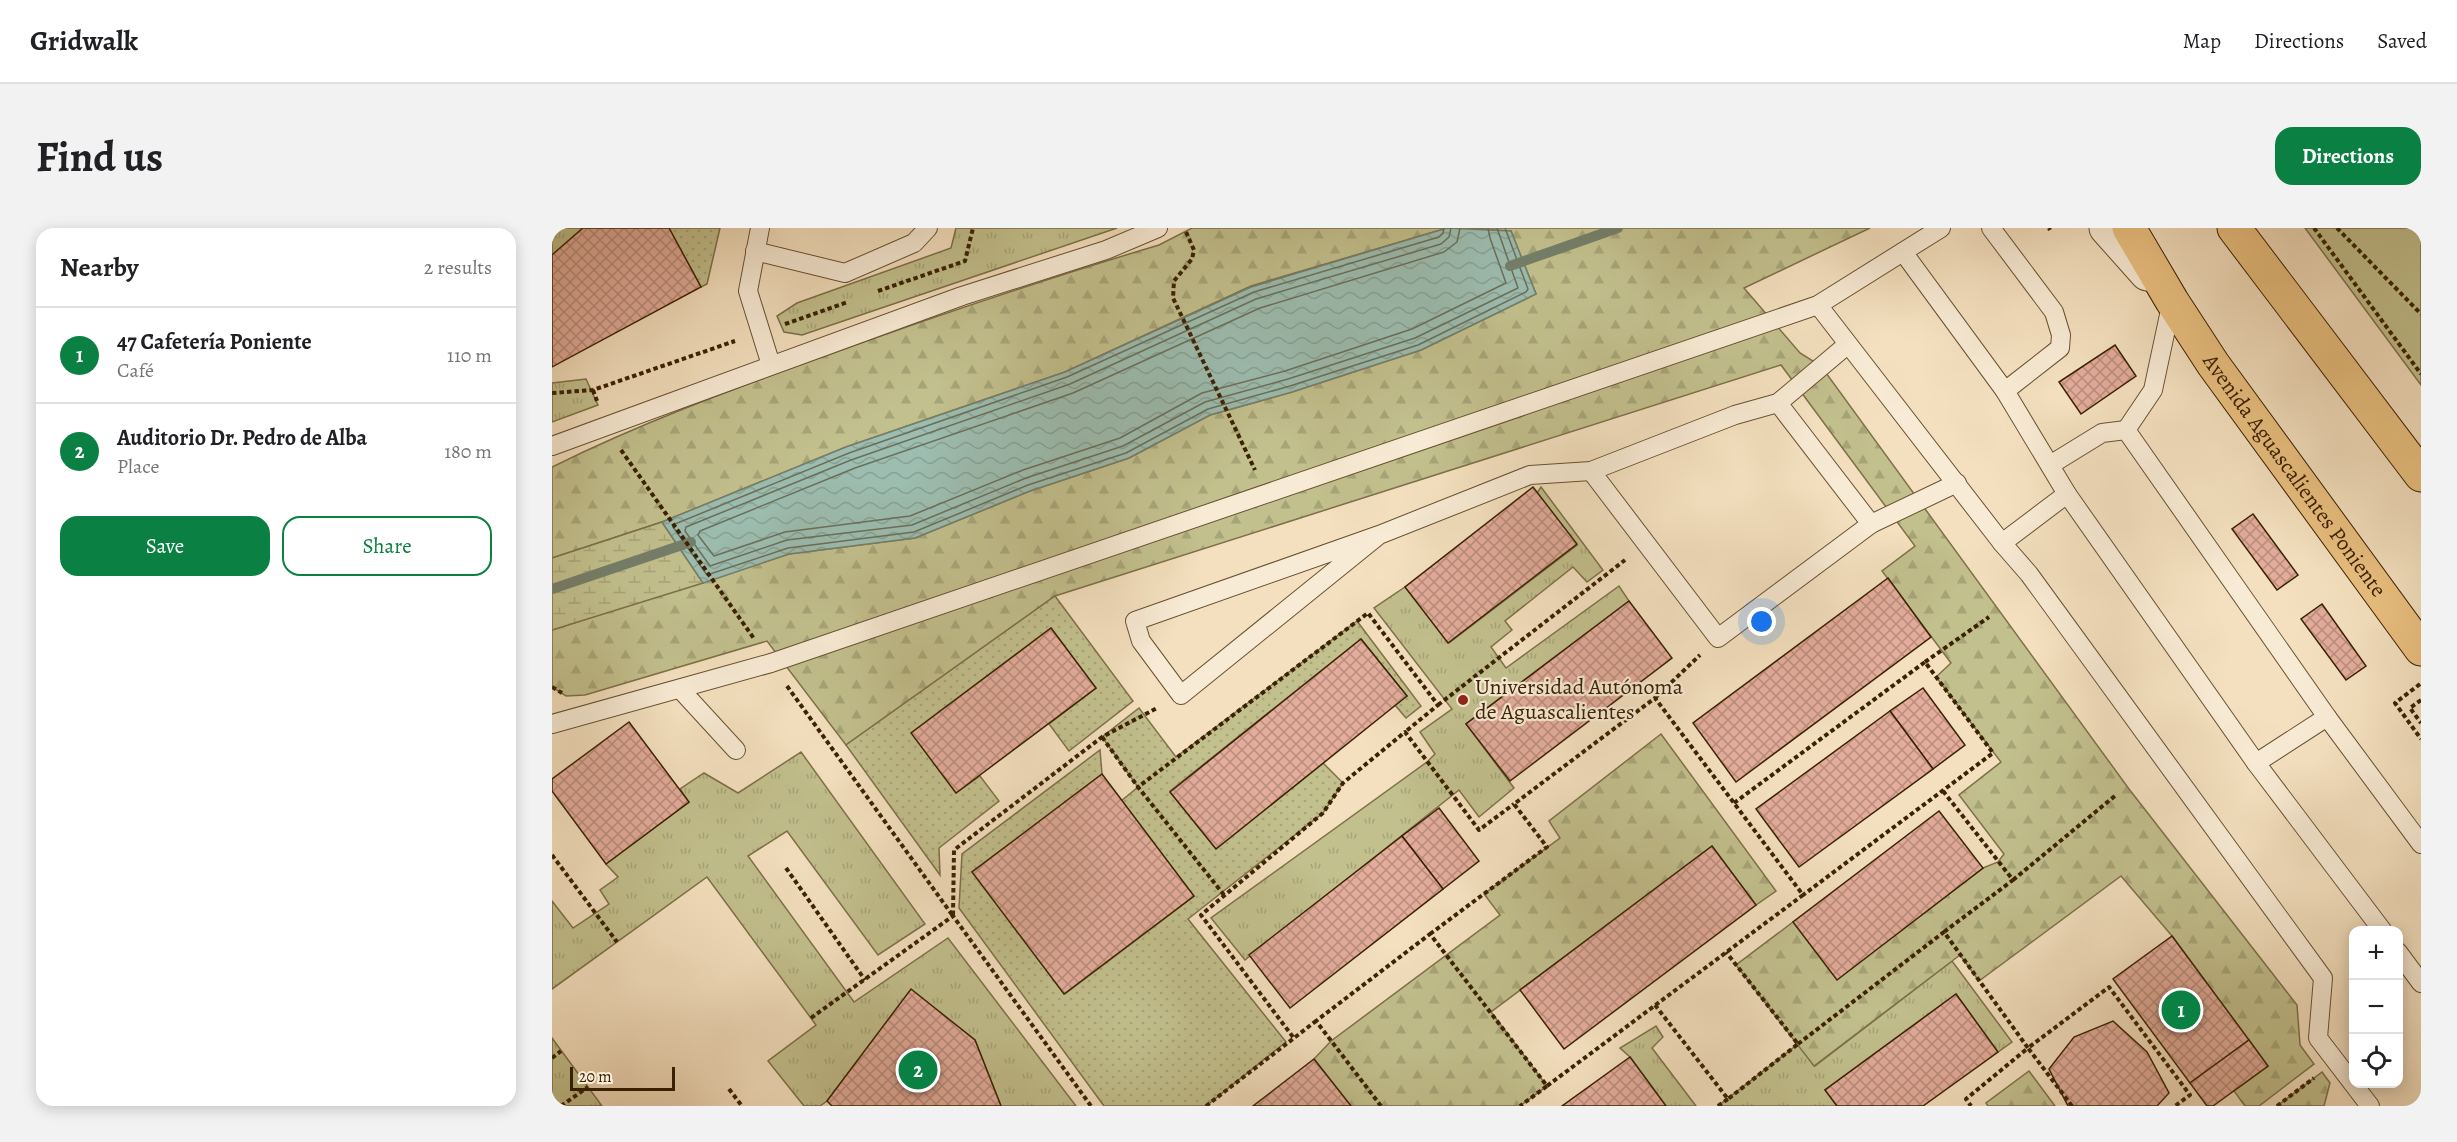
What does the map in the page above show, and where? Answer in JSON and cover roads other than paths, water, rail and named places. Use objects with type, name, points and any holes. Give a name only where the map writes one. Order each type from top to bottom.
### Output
[{"type":"main road","name":"Avenida Aguascalientes Poniente","points":[[2129,228],[2213,364],[2421,649]]},
{"type":"main road","points":[[2234,228],[2421,475]]},
{"type":"street","name":"Avenida Aguascalientes Poniente","points":[[2106,228],[2172,301]]},
{"type":"lane","points":[[760,228],[748,291],[771,365]]},
{"type":"lane","points":[[755,251],[845,273],[914,243],[928,228]]},
{"type":"lane","points":[[552,446],[962,296],[1106,250],[1158,228]]},
{"type":"lane","points":[[552,723],[771,663],[1818,305],[1941,228]]},
{"type":"lane","points":[[1991,228],[2054,312],[2061,335],[2060,348],[2005,391]]},
{"type":"lane","points":[[1903,252],[2005,391],[2067,494],[2256,763],[2379,926]]},
{"type":"lane","points":[[2050,465],[2102,433],[2126,430],[2153,390],[2172,301]]},
{"type":"lane","points":[[1818,305],[2002,543],[2029,574],[2323,978],[2318,1038],[2370,1106]]},
{"type":"lane","points":[[1378,535],[1181,695],[1141,641],[1135,621],[1378,535],[1530,475],[1591,471],[1736,415],[1778,403],[1847,345]]},
{"type":"lane","points":[[1778,403],[1871,524]]},
{"type":"lane","points":[[2126,430],[2327,717],[2421,844]]},
{"type":"lane","points":[[1591,471],[1718,638],[1871,524],[1957,483]]},
{"type":"lane","points":[[2002,543],[2067,494]]},
{"type":"lane","points":[[680,689],[736,750]]},
{"type":"lane","points":[[552,708],[572,718]]},
{"type":"lane","points":[[2256,763],[2327,717]]},
{"type":"lane","points":[[2403,959],[2421,984]]},
{"type":"water","points":[[1447,228],[1511,231],[1536,294],[1421,350],[1292,392],[1210,415],[1129,458],[1030,491],[915,538],[789,554],[703,583],[662,522],[846,447],[1065,372],[1251,287]]},
{"type":"waterway","points":[[1510,266],[1618,228]]},
{"type":"waterway","points":[[552,589],[691,542]]},
{"type":"place","name":"Universidad Autónoma de Aguascalientes","points":[[1463,700]]},
{"type":"place","name":"47 Cafetería Poniente","points":[[2181,1010]]},
{"type":"place","name":"Auditorio Dr. Pedro de Alba","points":[[918,1070]]}]
